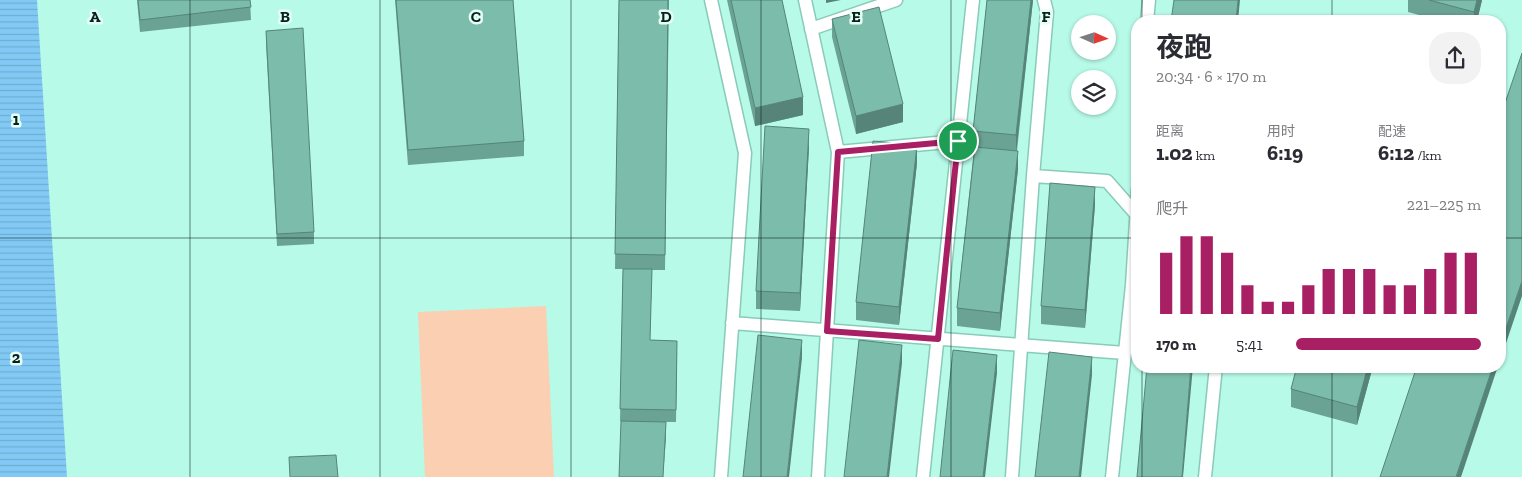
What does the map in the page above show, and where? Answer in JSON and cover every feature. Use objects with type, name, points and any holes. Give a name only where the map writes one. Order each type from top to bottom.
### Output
[{"type":"lane","points":[[711,0],[745,153],[721,477]]},
{"type":"lane","points":[[805,0],[838,152],[818,477]]},
{"type":"lane","points":[[811,29],[896,0]]},
{"type":"lane","points":[[924,477],[973,0]]},
{"type":"lane","points":[[1012,477],[1033,176],[1047,12],[1044,0]]},
{"type":"lane","points":[[1148,15],[1149,0]]},
{"type":"lane","points":[[838,152],[958,141]]},
{"type":"lane","points":[[1033,176],[1107,181],[1131,208]]},
{"type":"lane","points":[[1112,477],[1131,308]]},
{"type":"lane","points":[[732,323],[1125,354]]},
{"type":"lane","points":[[1205,477],[1215,373]]},
{"type":"shaded area","points":[[546,306],[554,477],[425,477],[418,312]]},
{"type":"water","points":[[0,0],[37,0],[67,477],[0,477]]},
{"type":"building","points":[[138,0],[250,0],[251,7],[140,20]]},
{"type":"building","points":[[396,0],[513,0],[524,141],[408,150]]},
{"type":"building","points":[[619,0],[668,0],[665,255],[615,254]]},
{"type":"building","points":[[731,0],[782,0],[803,97],[755,108]]},
{"type":"building","points":[[987,0],[1031,0],[1016,135],[973,131]]},
{"type":"building","points":[[1174,0],[1238,0],[1237,15],[1172,15]]},
{"type":"building","points":[[1429,0],[1477,0],[1474,12]]},
{"type":"building","points":[[879,7],[903,104],[856,116],[832,19]]},
{"type":"building","points":[[303,28],[314,232],[277,234],[266,31]]},
{"type":"building","points":[[1522,53],[1522,281],[1506,328],[1506,100]]},
{"type":"building","points":[[765,126],[809,129],[800,293],[756,291]]},
{"type":"building","points":[[873,141],[917,145],[899,307],[856,302]]},
{"type":"building","points":[[975,147],[1018,151],[1000,313],[957,308]]},
{"type":"building","points":[[1050,183],[1095,187],[1085,310],[1041,306]]},
{"type":"building","points":[[623,269],[652,269],[650,340],[677,341],[676,410],[620,409]]},
{"type":"building","points":[[758,335],[802,340],[787,477],[743,477]]},
{"type":"building","points":[[859,340],[902,345],[887,477],[844,477]]},
{"type":"building","points":[[953,350],[997,355],[983,477],[940,477]]},
{"type":"building","points":[[1049,352],[1092,357],[1079,477],[1035,477]]},
{"type":"building","points":[[1146,373],[1190,373],[1182,477],[1137,477]]},
{"type":"building","points":[[1295,373],[1366,373],[1357,407],[1291,389]]},
{"type":"building","points":[[1415,373],[1491,373],[1456,477],[1380,477]]},
{"type":"building","points":[[621,421],[666,422],[663,477],[619,477]]},
{"type":"building","points":[[336,455],[338,477],[290,477],[289,457]]},
{"type":"route","points":[[958,141],[938,339],[827,331],[838,152],[958,141]]}]
